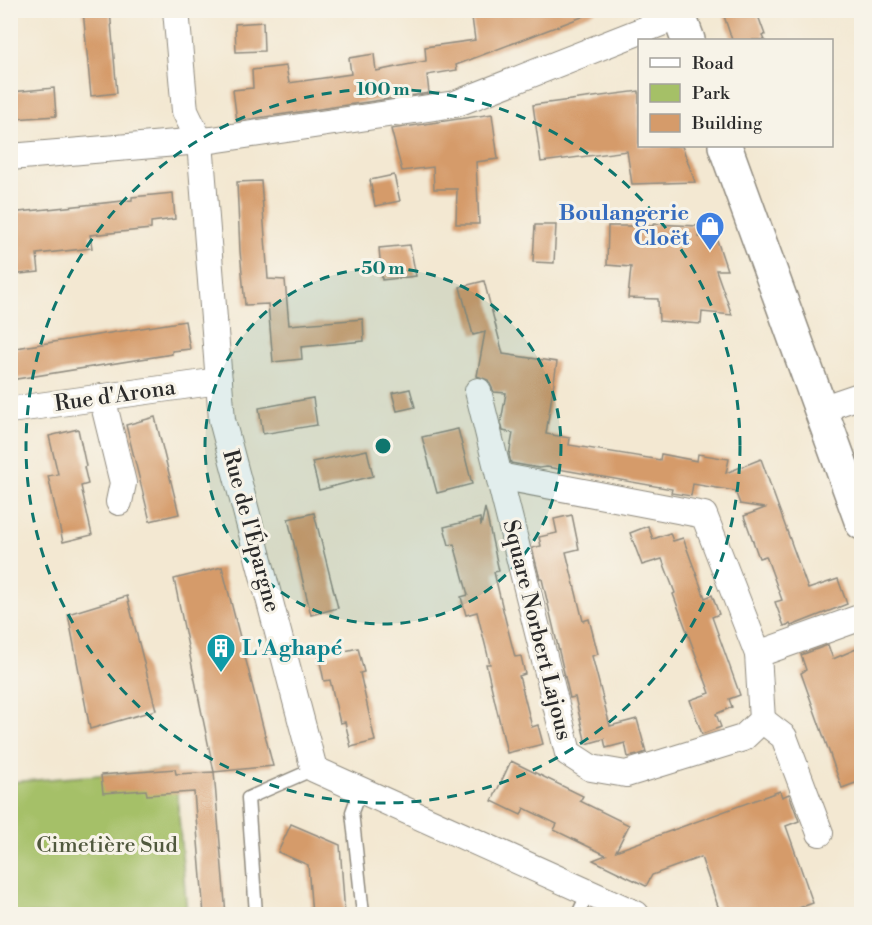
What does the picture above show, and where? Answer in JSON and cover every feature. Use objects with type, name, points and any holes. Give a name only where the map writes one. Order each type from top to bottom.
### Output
[{"type":"street","name":"Rue de l'Épargne","points":[[176,11],[185,111],[200,142],[222,420],[314,769]]},
{"type":"street","points":[[10,157],[200,142],[455,104],[681,22]]},
{"type":"street","points":[[725,147],[861,523]]},
{"type":"street","name":"Rue d'Arona","points":[[10,410],[219,381]]},
{"type":"street","name":"Square Norbert Lajous","points":[[478,391],[568,753],[591,768],[626,774],[743,738],[762,720]]},
{"type":"street","points":[[821,409],[861,395]]},
{"type":"street","points":[[102,398],[123,483],[119,501]]},
{"type":"street","points":[[499,476],[704,515],[758,654],[762,720],[784,737],[820,833]]},
{"type":"street","points":[[758,654],[861,617]]},
{"type":"street","points":[[314,769],[360,790],[583,904],[636,915]]},
{"type":"lane","points":[[256,915],[248,798],[314,769]]},
{"type":"lane","points":[[360,790],[352,812],[363,915]]},
{"type":"green space","name":"Cimetière Sud","points":[[175,769],[187,914],[11,914],[11,782]]},
{"type":"building","points":[[83,10],[110,10],[117,93],[91,96]]},
{"type":"building","points":[[471,10],[595,10],[595,12],[456,65],[457,70],[427,75],[429,93],[237,121],[233,90],[253,88],[252,70],[286,66],[289,83],[351,74],[349,58],[374,54],[376,71],[426,61],[425,47],[475,40]]},
{"type":"building","points":[[722,10],[756,10],[764,39],[732,39]]},
{"type":"building","points":[[263,22],[264,51],[236,52],[235,24]]},
{"type":"building","points":[[54,88],[56,116],[14,119],[11,92]]},
{"type":"building","points":[[638,91],[638,147],[682,147],[695,182],[632,184],[627,151],[541,162],[533,105]]},
{"type":"building","points":[[492,114],[498,159],[476,162],[479,224],[456,224],[457,189],[434,189],[433,167],[402,171],[391,129]]},
{"type":"building","points":[[394,175],[400,201],[375,206],[370,180]]},
{"type":"building","points":[[261,181],[268,279],[285,280],[289,325],[363,319],[364,341],[301,347],[302,359],[273,362],[268,304],[245,305],[240,251],[237,182]]},
{"type":"building","points":[[173,193],[175,219],[151,222],[151,229],[90,235],[92,248],[37,254],[39,272],[10,275],[10,213],[132,200],[132,197]]},
{"type":"building","points":[[653,224],[699,226],[699,237],[716,237],[727,270],[716,270],[732,315],[702,312],[701,324],[659,321],[658,299],[628,298],[631,267],[607,265],[608,226],[653,226]]},
{"type":"building","points":[[535,225],[556,225],[554,263],[533,262]]},
{"type":"building","points":[[410,245],[416,276],[382,280],[379,248]]},
{"type":"building","points":[[484,281],[503,354],[557,362],[546,434],[570,438],[569,445],[660,460],[661,454],[697,461],[698,454],[729,459],[726,473],[761,459],[808,589],[838,579],[847,604],[791,626],[790,624],[784,626],[775,602],[782,600],[766,556],[759,558],[744,516],[765,508],[740,504],[735,491],[693,484],[691,496],[671,493],[672,489],[511,463],[509,455],[513,433],[503,431],[501,422],[506,393],[494,392],[488,380],[477,376],[485,332],[473,335],[460,287]]},
{"type":"building","points":[[185,321],[190,349],[172,351],[172,354],[10,380],[10,349]]},
{"type":"building","points":[[410,389],[415,407],[397,411],[392,393]]},
{"type":"building","points":[[313,398],[317,425],[263,434],[259,408]]},
{"type":"building","points":[[155,417],[179,514],[150,521],[126,425]]},
{"type":"building","points":[[78,429],[88,484],[81,486],[92,535],[63,542],[48,476],[58,474],[49,436]]},
{"type":"building","points":[[458,429],[472,484],[437,493],[422,437]]},
{"type":"building","points":[[367,450],[373,476],[319,490],[312,462]]},
{"type":"building","points":[[485,508],[499,571],[494,572],[506,622],[515,657],[521,656],[525,674],[519,676],[532,727],[538,725],[543,744],[507,753],[486,664],[490,664],[477,612],[466,615],[461,597],[468,595],[454,544],[449,545],[444,527],[480,518],[481,526]]},
{"type":"building","points":[[314,513],[338,608],[311,615],[288,519]]},
{"type":"building","points":[[572,515],[579,549],[566,552],[583,621],[589,619],[598,654],[592,656],[610,726],[637,719],[646,752],[638,755],[628,757],[625,743],[606,748],[604,739],[586,744],[575,697],[570,698],[542,579],[540,579],[532,548],[541,546],[539,537],[557,533],[554,519]]},
{"type":"building","points":[[648,526],[653,539],[670,533],[673,541],[683,538],[705,598],[712,595],[719,614],[712,617],[740,695],[729,699],[732,707],[716,714],[721,727],[702,734],[690,700],[710,693],[673,594],[675,593],[662,559],[642,565],[630,533]]},
{"type":"building","name":"L'Aghapé","points":[[222,567],[273,766],[214,772],[174,579]]},
{"type":"building","points":[[127,596],[156,710],[90,729],[68,614]]},
{"type":"building","points":[[828,645],[833,659],[861,647],[861,781],[842,788],[801,673],[806,670],[801,655]]},
{"type":"building","points":[[358,648],[364,672],[360,673],[375,741],[351,747],[345,722],[340,723],[330,680],[324,681],[319,657]]},
{"type":"building","points":[[511,761],[583,796],[580,801],[629,825],[616,851],[780,791],[782,797],[789,794],[799,821],[786,826],[813,903],[779,915],[721,915],[701,857],[652,875],[646,886],[593,860],[606,855],[554,830],[557,824],[524,808],[521,815],[492,801]]},
{"type":"building","points":[[175,769],[176,774],[214,772],[226,915],[204,915],[194,792],[147,795],[146,790],[103,793],[101,775]]},
{"type":"building","points":[[291,824],[340,845],[345,915],[312,915],[308,865],[278,852]]},
{"type":"place","name":"Boulangerie Cloët","points":[[710,252]]},
{"type":"place","name":"L'Aghapé","points":[[221,674]]}]
